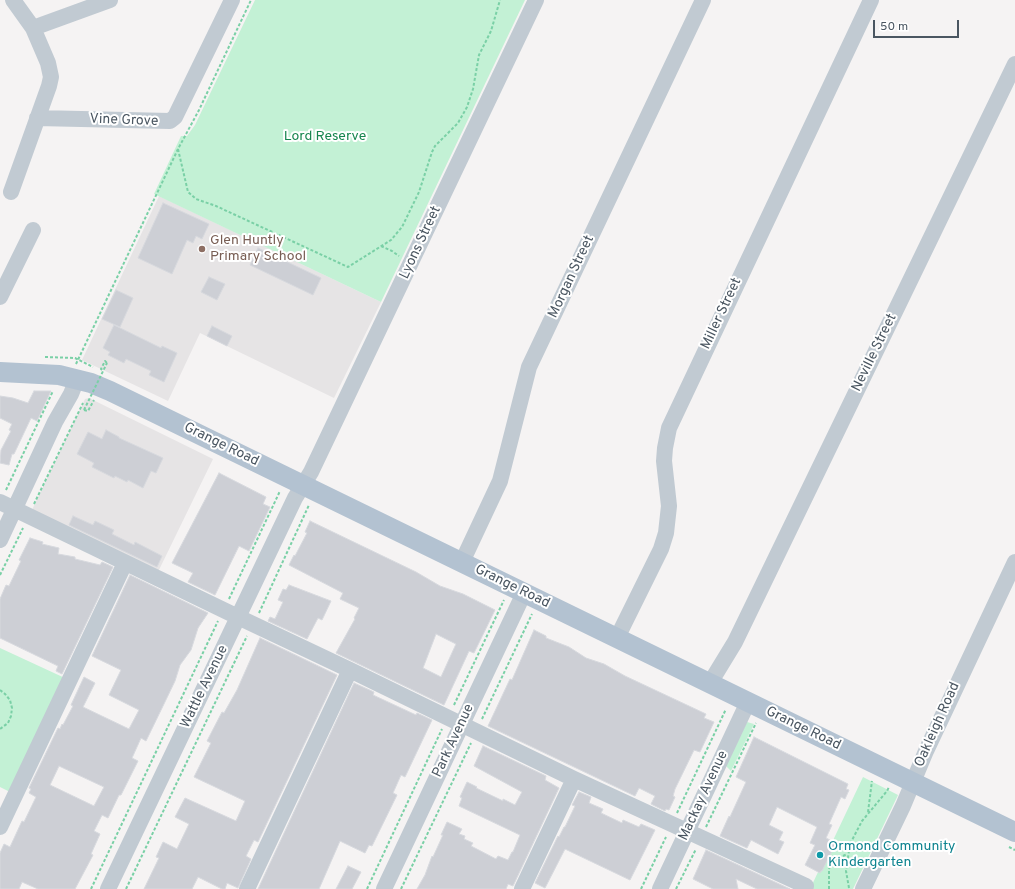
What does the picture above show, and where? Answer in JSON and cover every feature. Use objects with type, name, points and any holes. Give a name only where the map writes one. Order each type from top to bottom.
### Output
[{"type":"main road","name":"Grange Road","points":[[0,372],[38,374],[67,381],[92,383],[110,391],[1015,832]]},
{"type":"street","points":[[11,192],[49,86],[51,76],[33,28],[13,0]]},
{"type":"street","points":[[33,28],[110,0]]},
{"type":"street","name":"Vine Grove","points":[[37,118],[170,121],[175,117],[232,0]]},
{"type":"street","name":"Lyons Street","points":[[303,485],[312,472],[536,0]]},
{"type":"street","name":"Morgan Street","points":[[462,562],[500,481],[531,363],[703,0]]},
{"type":"street","name":"Miller Street","points":[[617,638],[660,549],[666,533],[669,506],[664,461],[667,436],[672,422],[871,0]]},
{"type":"street","name":"Neville Street","points":[[714,685],[1015,64]]},
{"type":"street","points":[[0,297],[33,230]]},
{"type":"street","points":[[0,540],[22,512],[55,422],[67,381]]},
{"type":"street","name":"Wattle Avenue","points":[[108,889],[295,498],[303,485]]},
{"type":"street","points":[[2,498],[22,512],[455,720],[574,779],[806,886],[805,889]]},
{"type":"street","points":[[0,827],[125,562]]},
{"type":"street","name":"Oakleigh Road","points":[[863,889],[903,806],[926,751],[1015,562]]},
{"type":"street","name":"Park Avenue","points":[[384,889],[455,720],[524,593]]},
{"type":"street","points":[[247,889],[350,670]]},
{"type":"street","name":"Mackay Avenue","points":[[660,889],[694,835],[748,702]]},
{"type":"street","points":[[522,889],[574,779]]},
{"type":"path","points":[[2,498],[67,381],[251,0]]},
{"type":"path","points":[[178,149],[188,192],[196,199],[216,206],[348,267],[391,240],[402,227],[419,192],[435,146],[453,129],[467,107],[473,89],[479,55],[491,31],[500,0]]},
{"type":"path","points":[[381,246],[400,257]]},
{"type":"path","points":[[95,399],[88,412],[84,410],[107,363],[105,361],[101,370],[105,371]]},
{"type":"path","points":[[0,575],[22,512],[83,402]]},
{"type":"path","points":[[91,889],[280,491]]},
{"type":"path","points":[[126,889],[309,505]]},
{"type":"path","points":[[367,889],[455,720],[504,600]]},
{"type":"path","points":[[401,889],[532,614]]},
{"type":"path","points":[[0,690],[10,700],[12,708],[8,723],[0,729]]},
{"type":"path","points":[[641,889],[726,709]]},
{"type":"path","points":[[676,889],[694,835],[756,723]]},
{"type":"path","points":[[867,813],[872,781]]},
{"type":"path","points":[[849,889],[846,871],[850,844],[867,813],[888,790]]},
{"type":"path","points":[[829,889],[831,864],[835,860],[848,854]]},
{"type":"shaded area","name":"Glen Huntly Primary School","points":[[159,196],[381,302],[334,398],[200,333],[168,401],[82,360]]},
{"type":"shaded area","points":[[89,398],[213,459],[157,574],[31,512],[85,399]]},
{"type":"green space","name":"Lord Reserve","points":[[255,0],[525,0],[381,302],[154,194],[181,136],[187,136],[195,125]]},
{"type":"green space","points":[[0,648],[67,679],[12,793],[0,787]]},
{"type":"green space","points":[[747,722],[754,724],[731,771],[726,766]]},
{"type":"green space","points":[[863,777],[898,795],[853,889],[810,889]]},
{"type":"building","points":[[163,203],[209,224],[202,239],[196,236],[193,243],[187,240],[172,274],[138,258]]},
{"type":"building","points":[[258,248],[321,278],[313,295],[250,265]]},
{"type":"building","points":[[209,277],[225,284],[217,300],[201,292]]},
{"type":"building","points":[[116,290],[133,298],[120,327],[102,319]]},
{"type":"building","points":[[114,325],[161,348],[162,346],[177,353],[164,382],[149,375],[151,371],[126,359],[124,363],[108,355],[110,352],[103,348]]},
{"type":"building","points":[[212,326],[232,336],[227,346],[207,336]]},
{"type":"building","points":[[34,391],[51,391],[37,421],[31,418],[14,454],[12,454],[9,465],[0,463],[1,450],[11,431],[9,430],[12,424],[0,418],[0,396],[13,398],[28,403]]},
{"type":"building","points":[[106,430],[119,438],[163,458],[156,473],[151,471],[143,488],[128,480],[127,482],[115,476],[114,478],[92,467],[94,463],[77,454],[88,432],[102,439]]},
{"type":"building","points":[[219,473],[266,497],[263,504],[270,507],[249,551],[239,546],[215,595],[188,582],[193,573],[172,563]]},
{"type":"building","points":[[73,516],[93,525],[95,521],[114,530],[112,534],[134,545],[135,542],[162,556],[157,567],[69,525]]},
{"type":"building","points":[[310,521],[416,572],[440,586],[463,594],[495,610],[474,653],[469,651],[444,705],[336,653],[355,619],[354,618],[359,608],[340,599],[343,593],[289,565],[307,533],[305,532]],"holes":[[[436,634],[456,644],[441,677],[423,668]]]},
{"type":"building","points":[[30,538],[43,542],[42,544],[59,548],[58,554],[75,557],[75,559],[100,565],[102,562],[113,567],[62,674],[56,671],[58,666],[0,638],[0,599],[6,585],[9,586],[21,561],[19,560]]},
{"type":"building","points":[[130,575],[208,613],[198,628],[191,650],[180,665],[175,681],[146,741],[141,738],[132,758],[138,761],[121,795],[119,795],[108,818],[102,815],[94,831],[100,834],[91,854],[93,855],[75,889],[38,889],[22,882],[19,889],[0,889],[0,853],[4,844],[10,847],[22,821],[24,822],[36,797],[29,793],[31,789],[29,788],[58,728],[60,729],[62,724],[63,725],[73,706],[71,705],[84,677],[95,683],[83,707],[129,729],[139,710],[109,695],[121,670],[92,656]],"holes":[[[59,766],[104,787],[94,806],[50,785]]]},
{"type":"building","points":[[289,585],[331,601],[322,620],[318,618],[307,639],[268,621],[270,617],[275,619],[283,602],[278,600],[283,589],[286,590]]},
{"type":"building","points":[[534,630],[546,636],[546,638],[569,647],[586,658],[604,664],[625,676],[706,714],[704,718],[714,722],[700,752],[694,750],[675,789],[673,796],[675,797],[669,810],[666,809],[665,811],[651,804],[655,796],[639,788],[635,796],[488,726],[510,679],[512,680]]},
{"type":"building","points":[[260,638],[337,675],[258,842],[254,840],[246,856],[251,859],[238,888],[227,883],[225,889],[222,889],[198,877],[192,889],[144,889],[159,858],[156,857],[163,842],[177,849],[189,824],[175,817],[185,798],[236,821],[245,801],[194,777],[211,743],[207,741],[222,712],[224,713],[237,690]]},
{"type":"building","points":[[354,683],[374,692],[373,695],[416,715],[417,713],[432,720],[405,777],[401,775],[393,793],[397,795],[372,846],[369,845],[365,853],[340,841],[319,889],[258,889]]},
{"type":"building","points":[[754,737],[848,784],[846,789],[849,790],[845,799],[841,797],[829,824],[832,825],[826,838],[836,843],[820,873],[805,865],[815,845],[810,843],[817,827],[777,807],[769,825],[783,832],[779,840],[784,842],[778,854],[751,840],[747,848],[720,836],[746,782],[736,777]]},
{"type":"building","points":[[483,746],[546,776],[545,780],[559,788],[513,886],[508,884],[506,889],[417,889],[443,835],[441,835],[447,822],[462,829],[459,834],[465,836],[464,839],[473,843],[471,846],[496,859],[498,856],[508,860],[513,852],[520,835],[459,806],[462,798],[460,797],[467,782],[503,801],[503,799],[515,805],[522,792],[474,766]]},
{"type":"building","points":[[579,792],[591,797],[589,803],[603,809],[601,813],[622,823],[623,820],[639,827],[641,824],[655,830],[630,880],[565,849],[545,888],[535,883],[558,836],[559,837],[565,827],[575,806],[572,805]]},
{"type":"building","points":[[706,850],[790,889],[757,889],[736,879],[738,889],[713,889],[693,879]]},
{"type":"building","points":[[348,866],[361,872],[352,889],[336,889]]},
{"type":"place","name":"Glen Huntly Primary School","points":[[202,249]]},
{"type":"place","name":"Ormond Community Kindergarten","points":[[820,855]]}]
